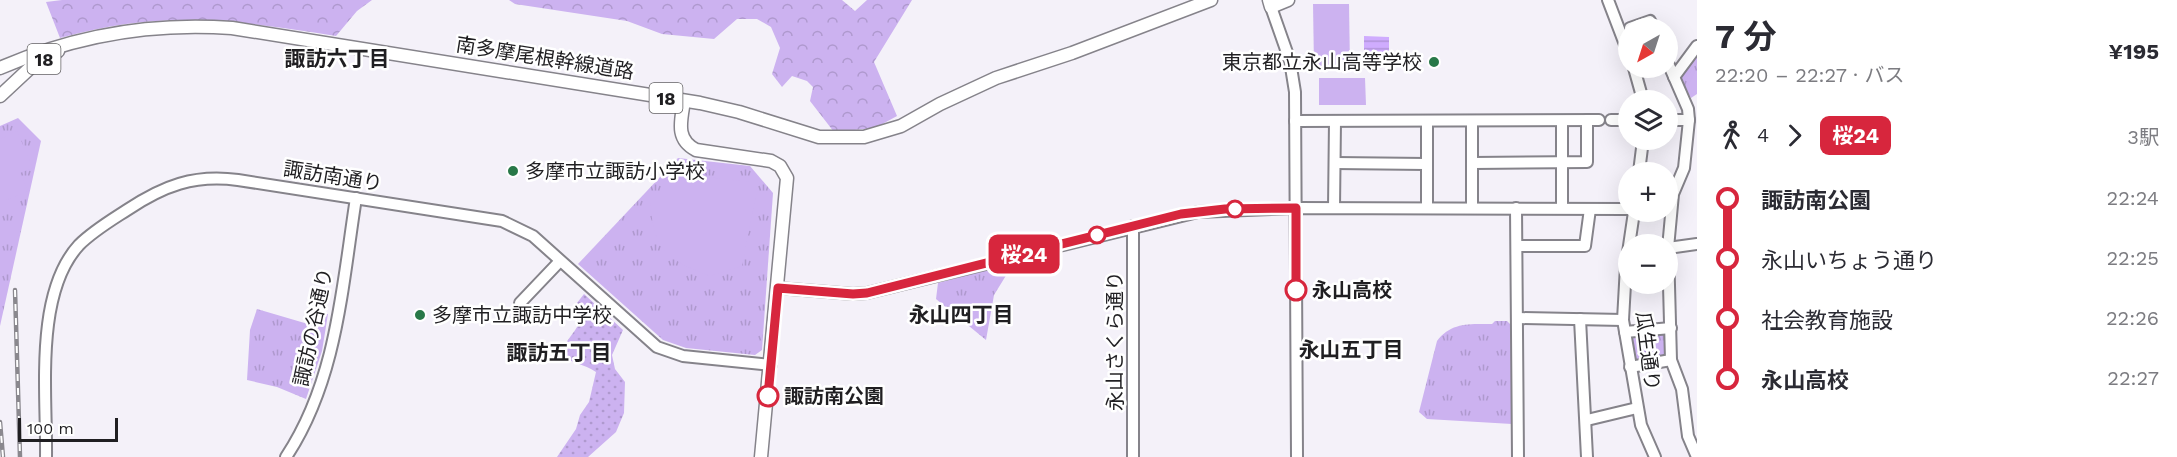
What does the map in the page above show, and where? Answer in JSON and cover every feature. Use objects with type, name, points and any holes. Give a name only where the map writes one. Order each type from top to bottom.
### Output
[{"type":"main road","name":"南多摩尾根幹線道路","points":[[0,68],[43,50],[95,35],[145,27],[194,25],[242,29],[684,101],[739,112],[819,137],[864,137],[901,126],[940,104],[996,78],[1211,0]]},
{"type":"main road","points":[[1270,3],[1288,0]]},
{"type":"main road","name":"南多摩尾根幹線道路","points":[[0,96],[30,68],[59,50],[95,35]]},
{"type":"main road","name":"18","points":[[684,101],[680,128],[684,143],[689,147],[771,161],[784,171],[787,187],[761,457]]},
{"type":"street","points":[[1608,0],[1619,18]]},
{"type":"street","points":[[1270,3],[1290,61],[1295,92],[1297,457]]},
{"type":"street","points":[[1678,72],[1697,46]]},
{"type":"street","points":[[1669,234],[1673,194],[1684,168],[1689,120],[1686,105],[1674,78]]},
{"type":"street","points":[[1686,105],[1697,99]]},
{"type":"street","points":[[1562,120],[1562,208]]},
{"type":"street","points":[[1295,121],[1593,120],[1587,162],[1473,163]]},
{"type":"street","points":[[1611,120],[1618,120]]},
{"type":"street","points":[[1678,120],[1689,120]]},
{"type":"street","points":[[1334,208],[1335,121]]},
{"type":"street","points":[[1427,121],[1427,207]]},
{"type":"street","points":[[1472,121],[1472,208]]},
{"type":"street","points":[[1335,163],[1426,164]]},
{"type":"street","name":"諏訪南通り","points":[[46,457],[49,307],[58,275],[86,238],[150,195],[190,179],[224,178],[502,221],[525,231],[657,347],[683,357],[771,365]]},
{"type":"street","name":"諏訪の谷通り","points":[[286,457],[307,420],[327,370],[356,198]]},
{"type":"street","points":[[778,288],[867,293],[1132,226],[1198,212],[1296,208],[1427,207],[1618,209]]},
{"type":"street","points":[[1516,208],[1518,457]]},
{"type":"street","points":[[1517,246],[1585,246],[1590,209]]},
{"type":"street","name":"永山さくら通り","points":[[1132,226],[1133,457]]},
{"type":"street","points":[[1678,247],[1697,244]]},
{"type":"street","points":[[520,303],[560,261]]},
{"type":"street","name":"瓜生通り","points":[[1627,294],[1623,320],[1630,368],[1637,408],[1646,439],[1655,457]]},
{"type":"street","points":[[1670,294],[1671,360],[1682,389],[1688,436],[1697,457]]},
{"type":"street","points":[[1518,318],[1623,320]]},
{"type":"street","points":[[1580,319],[1587,420],[1587,457]]},
{"type":"street","points":[[1625,332],[1671,328]]},
{"type":"street","points":[[1630,368],[1671,360]]},
{"type":"street","points":[[1587,420],[1637,408]]},
{"type":"green space","points":[[62,0],[372,0],[357,11],[336,36],[264,25],[166,20],[132,23],[60,38],[46,2]]},
{"type":"green space","points":[[509,0],[842,0],[855,11],[867,0],[912,0],[874,62],[897,116],[875,128],[834,132],[810,101],[813,87],[807,81],[792,76],[782,87],[772,74],[780,48],[771,27],[757,19],[737,19],[714,39],[662,34],[627,21],[515,4]]},
{"type":"green space","points":[[1313,4],[1349,4],[1350,66],[1314,66]]},
{"type":"green space","points":[[1697,54],[1697,94],[1691,98],[1680,78]]},
{"type":"green space","points":[[1319,78],[1365,78],[1366,105],[1319,105]]},
{"type":"green space","points":[[18,118],[41,141],[0,326],[0,126]]},
{"type":"green space","points":[[17,131],[33,168],[20,173],[28,191],[6,200],[0,185],[0,139]]},
{"type":"green space","name":"諏訪南公園","points":[[678,158],[750,166],[773,193],[762,350],[755,355],[686,348],[663,340],[578,264]]},
{"type":"green space","points":[[681,174],[750,182],[757,190],[742,266],[710,276],[672,258],[659,242],[650,201]]},
{"type":"green space","points":[[1009,264],[1010,269],[994,295],[986,340],[936,299],[938,283]]},
{"type":"green space","points":[[584,294],[623,330],[612,355],[615,369],[625,382],[624,413],[616,432],[588,457],[557,457],[576,429],[580,415],[589,402],[596,372],[561,355],[580,321],[573,308]]},
{"type":"green space","points":[[257,309],[308,324],[313,315],[328,314],[322,351],[306,399],[277,387],[247,380],[250,330]]},
{"type":"green space","points":[[1495,321],[1507,321],[1511,325],[1512,424],[1427,419],[1419,412],[1437,341],[1448,330],[1455,327],[1469,324],[1492,324]]},
{"type":"green space","points":[[1663,331],[1667,335],[1668,354],[1664,358],[1637,362],[1634,360],[1631,338],[1634,334]]},
{"type":"shaded area","points":[[1364,36],[1389,37],[1389,53],[1364,53]]},
{"type":"railway","points":[[15,290],[20,457]]},
{"type":"railway","points":[[0,422],[3,457]]},
{"type":"bus line","name":"桜24","points":[[768,396],[778,288],[867,293],[1181,214],[1225,209],[1296,208],[1296,290]]},
{"type":"place","name":"東京都立永山高等学校","points":[[1434,62]]},
{"type":"place","name":"多摩市立諏訪小学校","points":[[513,171]]},
{"type":"place","name":"永山高校","points":[[1296,290]]},
{"type":"place","name":"多摩市立諏訪中学校","points":[[420,315]]},
{"type":"place","name":"諏訪南公園","points":[[768,396]]},
{"type":"district","name":"諏訪六丁目","points":[[337,58]]},
{"type":"district","name":"永山四丁目","points":[[961,314]]},
{"type":"district","name":"永山五丁目","points":[[1351,349]]},
{"type":"district","name":"諏訪五丁目","points":[[559,352]]}]
